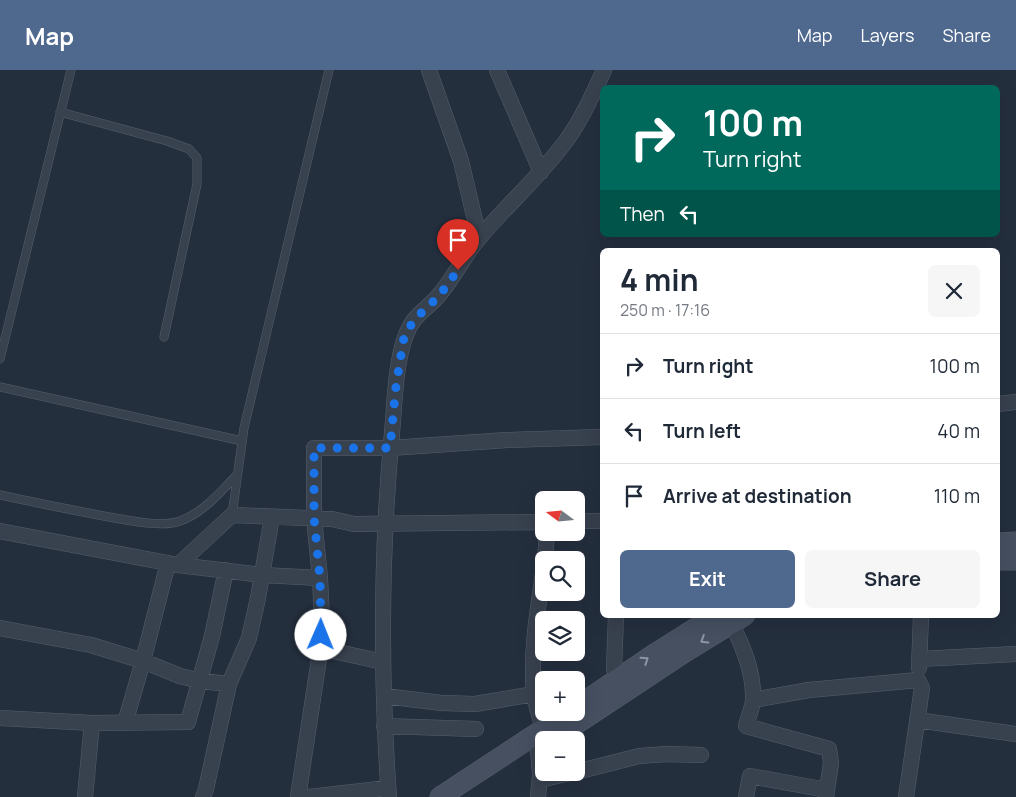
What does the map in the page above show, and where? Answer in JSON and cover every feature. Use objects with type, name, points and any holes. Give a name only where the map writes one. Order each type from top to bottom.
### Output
[{"type":"street","points":[[429,70],[461,160],[479,237]]},
{"type":"street","points":[[498,70],[541,172]]},
{"type":"street","points":[[309,797],[388,792],[383,662],[386,524],[390,448],[396,386],[404,337],[414,320],[439,296],[479,237],[541,172],[568,139],[587,107],[604,70]]},
{"type":"street","points":[[1000,404],[1016,402]]},
{"type":"street","points":[[298,797],[320,648],[322,621],[314,518],[314,448],[390,448],[507,440],[600,437]]},
{"type":"street","points":[[124,723],[173,564],[232,515],[332,519],[354,524],[535,522]]},
{"type":"street","points":[[203,797],[230,684],[248,638],[272,517]]},
{"type":"street","points":[[585,522],[600,521]]},
{"type":"street","points":[[0,531],[173,564],[262,575],[320,578]]},
{"type":"street","points":[[1000,543],[1016,542]]},
{"type":"street","points":[[1000,560],[1016,560]]},
{"type":"street","points":[[0,718],[92,723],[188,722],[212,636],[226,570]]},
{"type":"street","points":[[539,601],[535,630],[534,694],[543,731]]},
{"type":"street","points":[[616,618],[614,669],[620,686]]},
{"type":"street","points":[[559,731],[620,686],[731,618],[748,664],[753,700],[746,726],[829,749],[831,763],[829,795],[750,776],[746,797]]},
{"type":"street","points":[[906,797],[922,688],[918,680],[921,618]]},
{"type":"street","points":[[0,628],[91,645],[143,661],[180,676],[200,681],[230,684]]},
{"type":"street","points":[[320,648],[383,662]]},
{"type":"street","points":[[920,659],[1016,654]]},
{"type":"street","points":[[753,700],[809,690],[918,680]]},
{"type":"street","points":[[585,703],[620,686]]},
{"type":"street","points":[[384,696],[475,704],[534,694]]},
{"type":"street","points":[[917,720],[1016,734]]},
{"type":"street","points":[[553,731],[562,721]]},
{"type":"street","points":[[85,797],[92,723]]},
{"type":"street","points":[[384,726],[476,729]]},
{"type":"street","points":[[440,797],[535,746]]},
{"type":"street","points":[[464,797],[535,748]]},
{"type":"street","points":[[585,770],[639,756],[667,754],[701,755]]},
{"type":"street","points":[[538,797],[540,781]]},
{"type":"lane","points":[[0,359],[71,70]]},
{"type":"lane","points":[[232,515],[242,441],[329,70]]},
{"type":"lane","points":[[60,112],[167,141],[189,149],[197,158],[197,184],[164,337]]},
{"type":"lane","points":[[0,387],[242,441]]},
{"type":"lane","points":[[0,495],[74,511],[163,524],[178,522],[191,516],[209,503],[236,476]]},
{"type":"route","points":[[321,635],[320,578],[314,518],[314,448],[390,448],[396,386],[404,337],[414,320],[439,296],[458,270]]}]
